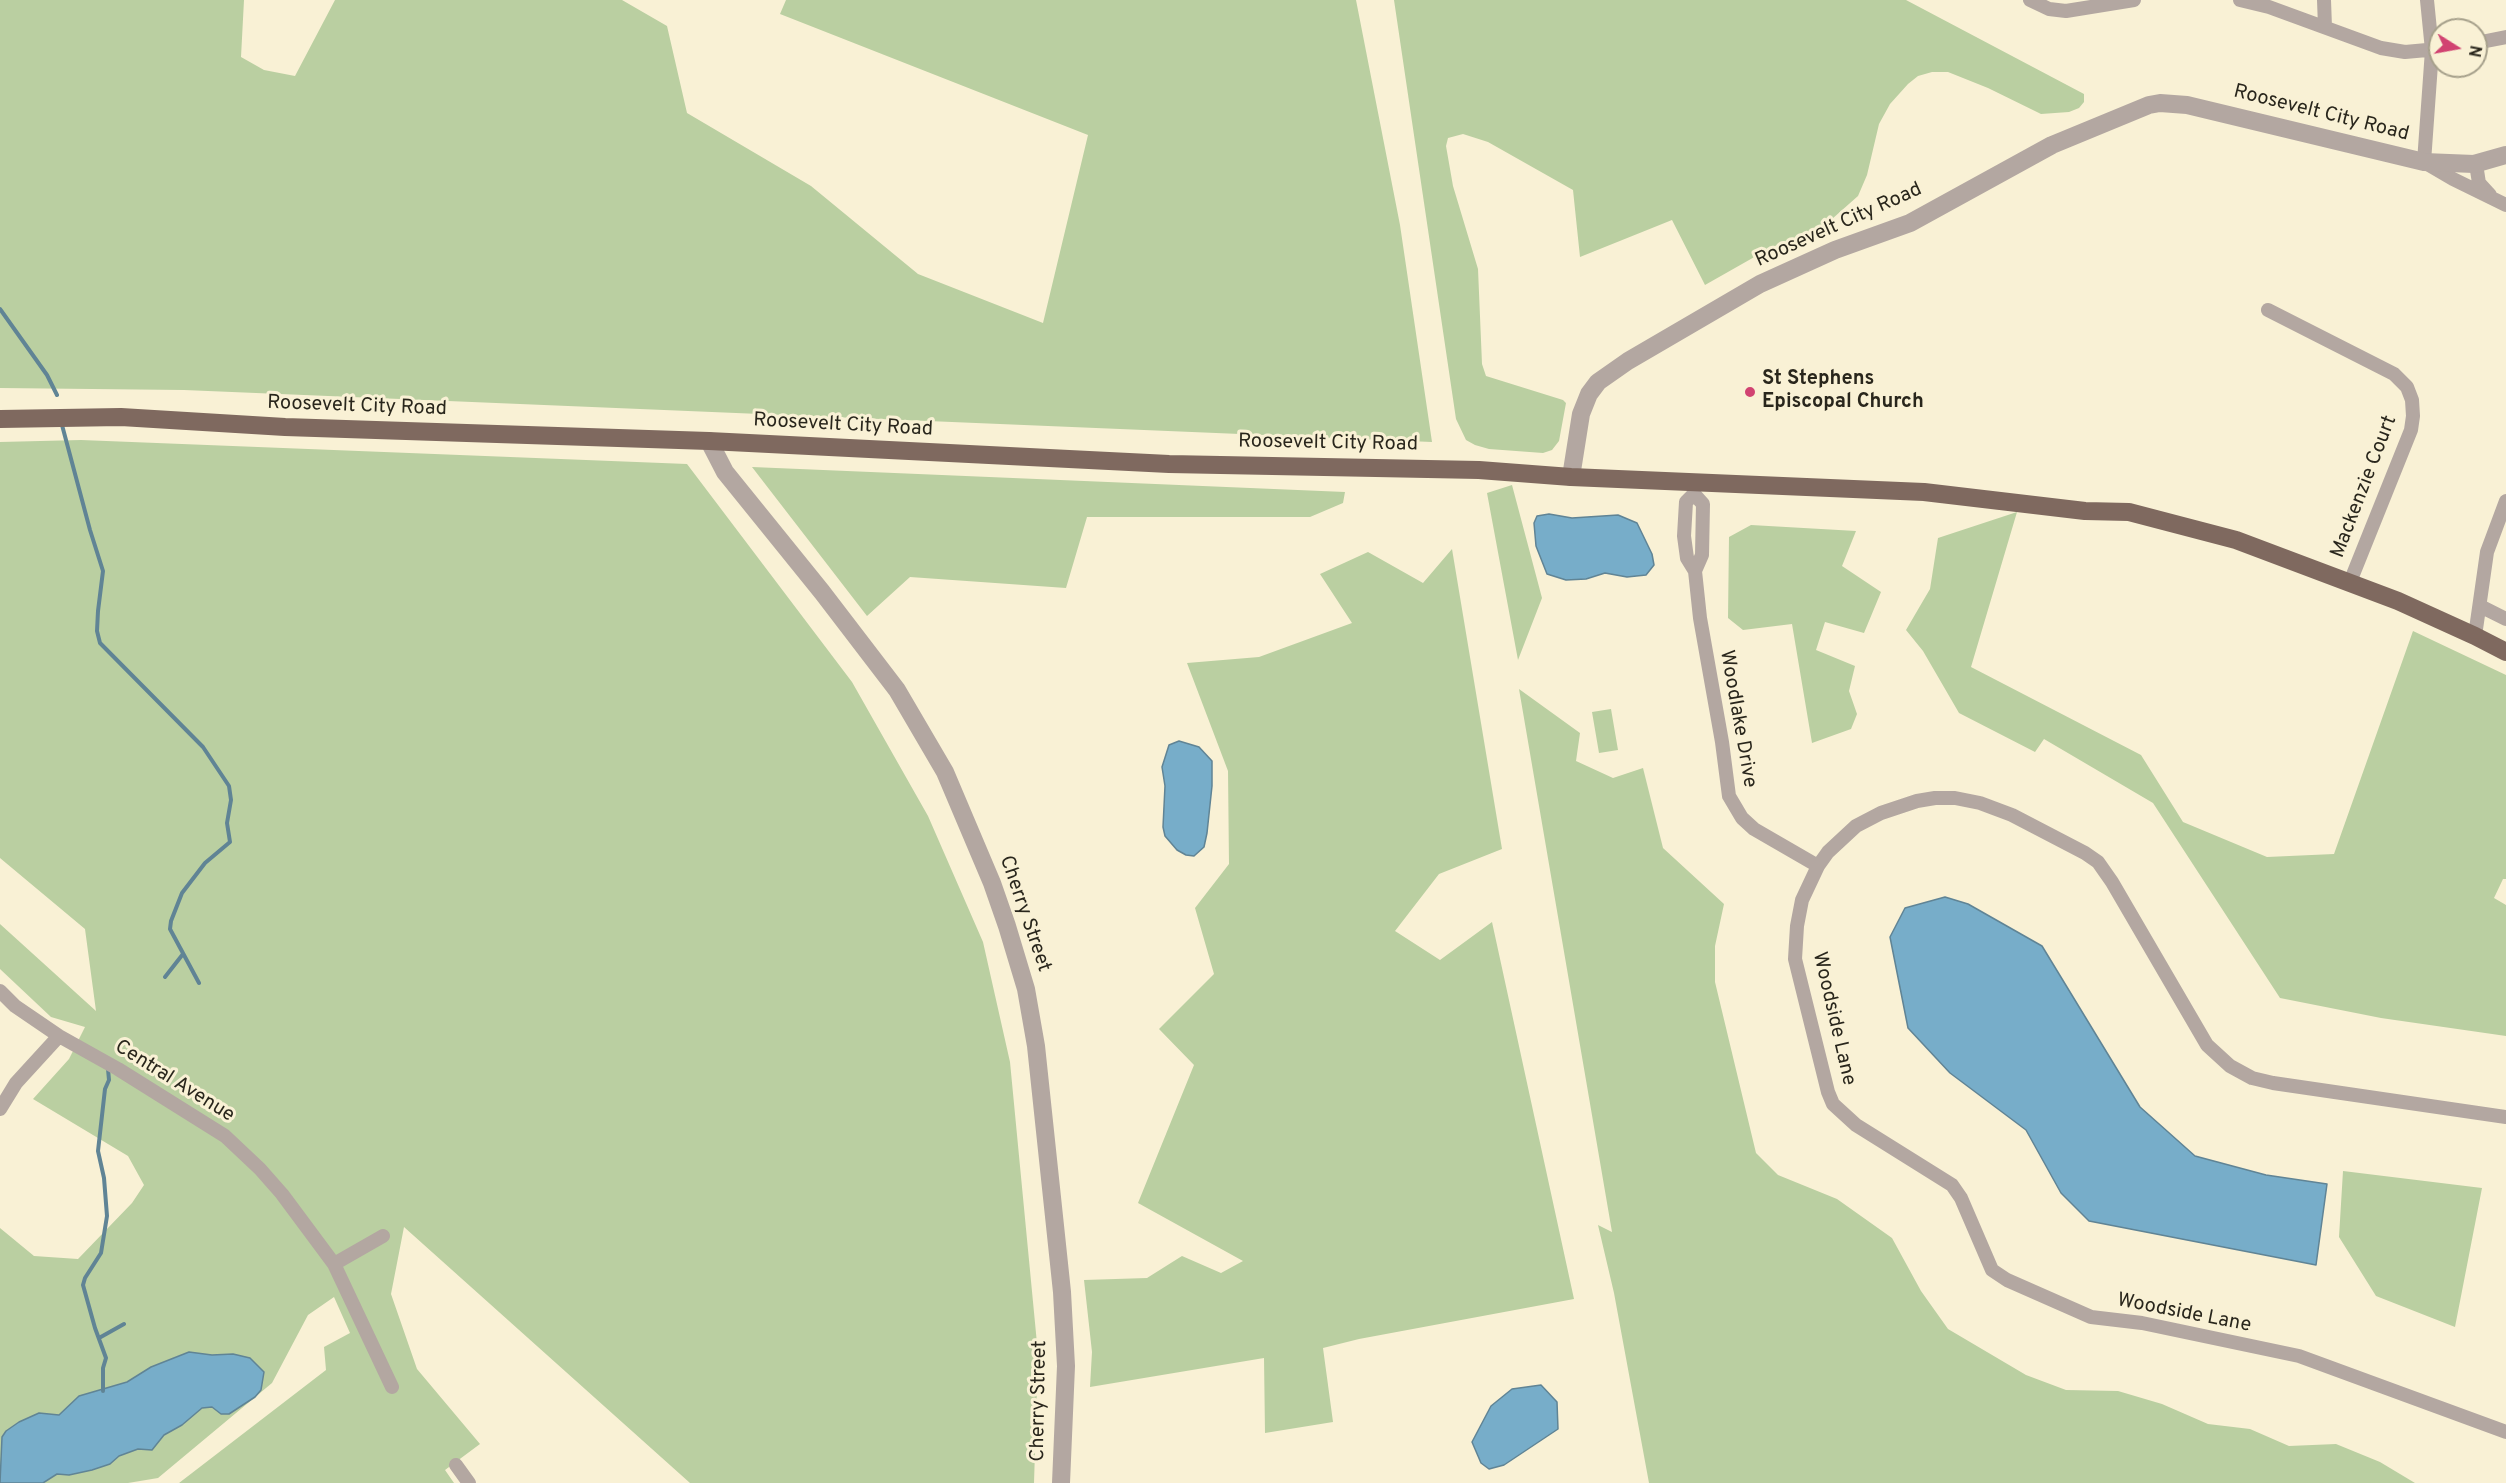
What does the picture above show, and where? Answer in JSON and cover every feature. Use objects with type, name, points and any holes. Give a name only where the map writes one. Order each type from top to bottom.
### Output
[{"type":"main road","name":"Roosevelt City Road","points":[[0,419],[122,417],[285,427],[709,441],[1105,462],[1479,470],[1571,477]]},
{"type":"main road","points":[[1571,477],[1694,488],[1924,492],[2085,511],[2129,513],[2236,540],[2350,582],[2475,636],[2506,652]]},
{"type":"street","points":[[2030,0],[2058,11],[2074,5],[2134,0]]},
{"type":"street","points":[[2240,0],[2269,7],[2392,51],[2428,50]]},
{"type":"street","points":[[2324,0],[2325,27]]},
{"type":"street","points":[[2427,0],[2430,18]]},
{"type":"street","points":[[2488,41],[2506,38]]},
{"type":"street","points":[[2433,78],[2424,162],[2453,179],[2500,201]]},
{"type":"street","name":"Roosevelt City Road","points":[[1571,477],[1581,414],[1589,394],[1598,382],[1628,361],[1760,284],[1835,250],[1910,223],[2052,145],[2139,109],[2160,103],[2187,105],[2424,162],[2476,164],[2506,155]]},
{"type":"street","points":[[2476,164],[2481,187],[2500,201]]},
{"type":"street","name":"Mackenzie Court","points":[[2268,310],[2394,374],[2407,387],[2412,400],[2411,430],[2350,582]]},
{"type":"street","name":"Cherry Street","points":[[709,441],[725,472],[897,690],[945,772],[992,883],[1007,926],[1026,989],[1036,1046],[1062,1292],[1066,1366],[1061,1483]]},
{"type":"street","name":"Woodlake Drive","points":[[1694,488],[1686,502],[1684,536],[1687,558],[1695,571],[1700,618],[1730,796],[1742,818],[1754,829],[1818,866]]},
{"type":"street","points":[[2475,636],[2487,552],[2506,501]]},
{"type":"street","points":[[2480,606],[2506,619]]},
{"type":"street","name":"Woodside Lane","points":[[2505,1428],[2299,1356],[2142,1323],[2091,1317],[2007,1280],[1992,1270],[1961,1198],[1952,1185],[1856,1125],[1833,1104],[1795,959],[1797,926],[1802,900],[1818,866],[1833,846],[1856,826],[1902,805],[1935,798],[1955,798],[1996,808],[2085,853],[2098,862],[2207,1045],[2230,1066],[2252,1078],[2273,1083],[2506,1117]]},
{"type":"street","name":"Central Avenue","points":[[0,991],[15,1006],[59,1036],[184,1109],[225,1136],[282,1194],[334,1264],[392,1387]]},
{"type":"street","points":[[0,1109],[16,1083],[59,1036]]},
{"type":"street","points":[[334,1264],[383,1236]]},
{"type":"street","points":[[456,1465],[470,1483]]},
{"type":"green space","points":[[0,0],[244,0],[241,57],[264,70],[295,76],[335,0],[622,0],[667,26],[687,113],[811,186],[918,274],[1043,323],[1088,135],[780,14],[786,0],[1356,0],[1400,225],[1432,442],[184,390],[0,388]]},
{"type":"green space","points":[[1394,0],[1906,0],[2084,94],[2084,102],[2079,108],[2069,112],[2041,114],[1988,88],[1948,72],[1932,72],[1918,76],[1890,104],[1879,124],[1867,175],[1858,196],[1832,219],[1803,236],[1772,247],[1705,285],[1672,220],[1580,257],[1573,190],[1488,142],[1463,134],[1448,138],[1446,146],[1453,186],[1478,269],[1482,364],[1486,376],[1563,400],[1566,403],[1559,441],[1552,450],[1543,453],[1489,449],[1466,440],[1456,419]]},
{"type":"green space","points":[[81,440],[687,464],[852,682],[928,816],[983,942],[1010,1062],[1038,1354],[1034,1483],[690,1483],[404,1227],[391,1294],[417,1369],[480,1444],[445,1470],[454,1483],[179,1483],[326,1370],[324,1347],[350,1333],[334,1297],[308,1315],[272,1383],[158,1478],[128,1483],[0,1483],[0,1228],[34,1256],[78,1259],[132,1203],[144,1185],[128,1156],[33,1099],[69,1059],[85,1027],[51,1017],[0,969],[0,924],[96,1011],[85,929],[0,858],[0,442]]},
{"type":"green space","points":[[752,467],[1345,492],[1343,503],[1310,517],[1087,517],[1066,588],[910,577],[867,616]]},
{"type":"green space","points":[[1512,485],[1542,598],[1518,660],[1487,493]]},
{"type":"green space","points":[[2017,512],[1971,667],[2141,755],[2183,822],[2267,857],[2334,854],[2413,631],[2506,675],[2506,879],[2503,879],[2494,898],[2506,905],[2506,1036],[2381,1018],[2280,998],[2153,803],[2044,739],[2035,752],[1959,713],[1923,651],[1906,630],[1930,589],[1938,538]]},
{"type":"green space","points":[[1751,525],[1856,531],[1842,566],[1881,592],[1864,633],[1825,622],[1816,650],[1855,666],[1849,691],[1857,714],[1851,729],[1812,743],[1792,624],[1743,630],[1728,618],[1729,537]]},
{"type":"green space","points":[[1452,549],[1502,849],[1439,874],[1395,931],[1440,960],[1492,922],[1574,1299],[1359,1339],[1323,1348],[1333,1422],[1265,1433],[1264,1358],[1090,1387],[1092,1352],[1084,1280],[1147,1278],[1182,1256],[1221,1273],[1243,1261],[1138,1203],[1194,1065],[1159,1029],[1214,974],[1195,908],[1229,864],[1228,771],[1187,663],[1259,657],[1352,623],[1320,574],[1368,552],[1423,583]]},
{"type":"green space","points":[[1519,689],[1580,733],[1576,761],[1613,778],[1643,768],[1663,848],[1724,904],[1715,946],[1715,982],[1756,1153],[1778,1175],[1837,1199],[1892,1238],[1921,1291],[1948,1329],[2026,1375],[2066,1390],[2118,1391],[2162,1404],[2208,1424],[2250,1429],[2289,1446],[2336,1444],[2380,1462],[2415,1483],[1649,1483],[1614,1293],[1598,1225],[1612,1232]]},
{"type":"green space","points":[[1611,709],[1618,750],[1599,753],[1592,712]]},
{"type":"green space","points":[[2343,1171],[2482,1188],[2455,1327],[2376,1296],[2339,1237]]},
{"type":"water","points":[[1549,514],[1572,518],[1618,515],[1637,523],[1652,554],[1654,565],[1646,575],[1627,577],[1605,573],[1586,579],[1566,580],[1547,574],[1536,546],[1534,523],[1537,516]]},
{"type":"water","points":[[1179,741],[1199,747],[1212,761],[1207,833],[1204,847],[1194,856],[1177,850],[1165,836],[1163,827],[1165,786],[1162,767],[1169,745]]},
{"type":"water","points":[[1945,897],[1968,904],[2042,946],[2140,1107],[2195,1156],[2266,1175],[2327,1184],[2316,1265],[2089,1221],[2061,1193],[2026,1130],[1950,1073],[1908,1028],[1890,937],[1905,908]]},
{"type":"water","points":[[189,1352],[212,1355],[233,1354],[250,1358],[264,1372],[261,1390],[255,1397],[229,1414],[221,1414],[212,1407],[202,1408],[182,1425],[164,1435],[152,1450],[138,1449],[119,1456],[110,1464],[69,1475],[57,1474],[43,1483],[0,1483],[2,1437],[6,1431],[39,1413],[59,1415],[79,1396],[127,1382],[151,1367]]},
{"type":"water","points":[[1541,1385],[1557,1402],[1558,1429],[1504,1465],[1489,1469],[1481,1463],[1472,1442],[1491,1406],[1512,1389]]},
{"type":"waterway","points":[[0,309],[47,375],[57,395]]},
{"type":"waterway","points":[[62,425],[103,571],[97,631],[100,643],[203,747],[229,786],[231,800],[227,823],[230,842],[205,863],[182,893],[171,921],[170,929],[199,983]]},
{"type":"waterway","points":[[165,977],[183,954]]},
{"type":"waterway","points":[[103,1391],[103,1368],[106,1358],[83,1285],[101,1253],[107,1216],[104,1178],[98,1151],[105,1089],[109,1080],[108,1069]]},
{"type":"waterway","points":[[99,1338],[124,1324]]},
{"type":"place","name":"St Stephens Episcopal Church","points":[[1750,392]]}]
